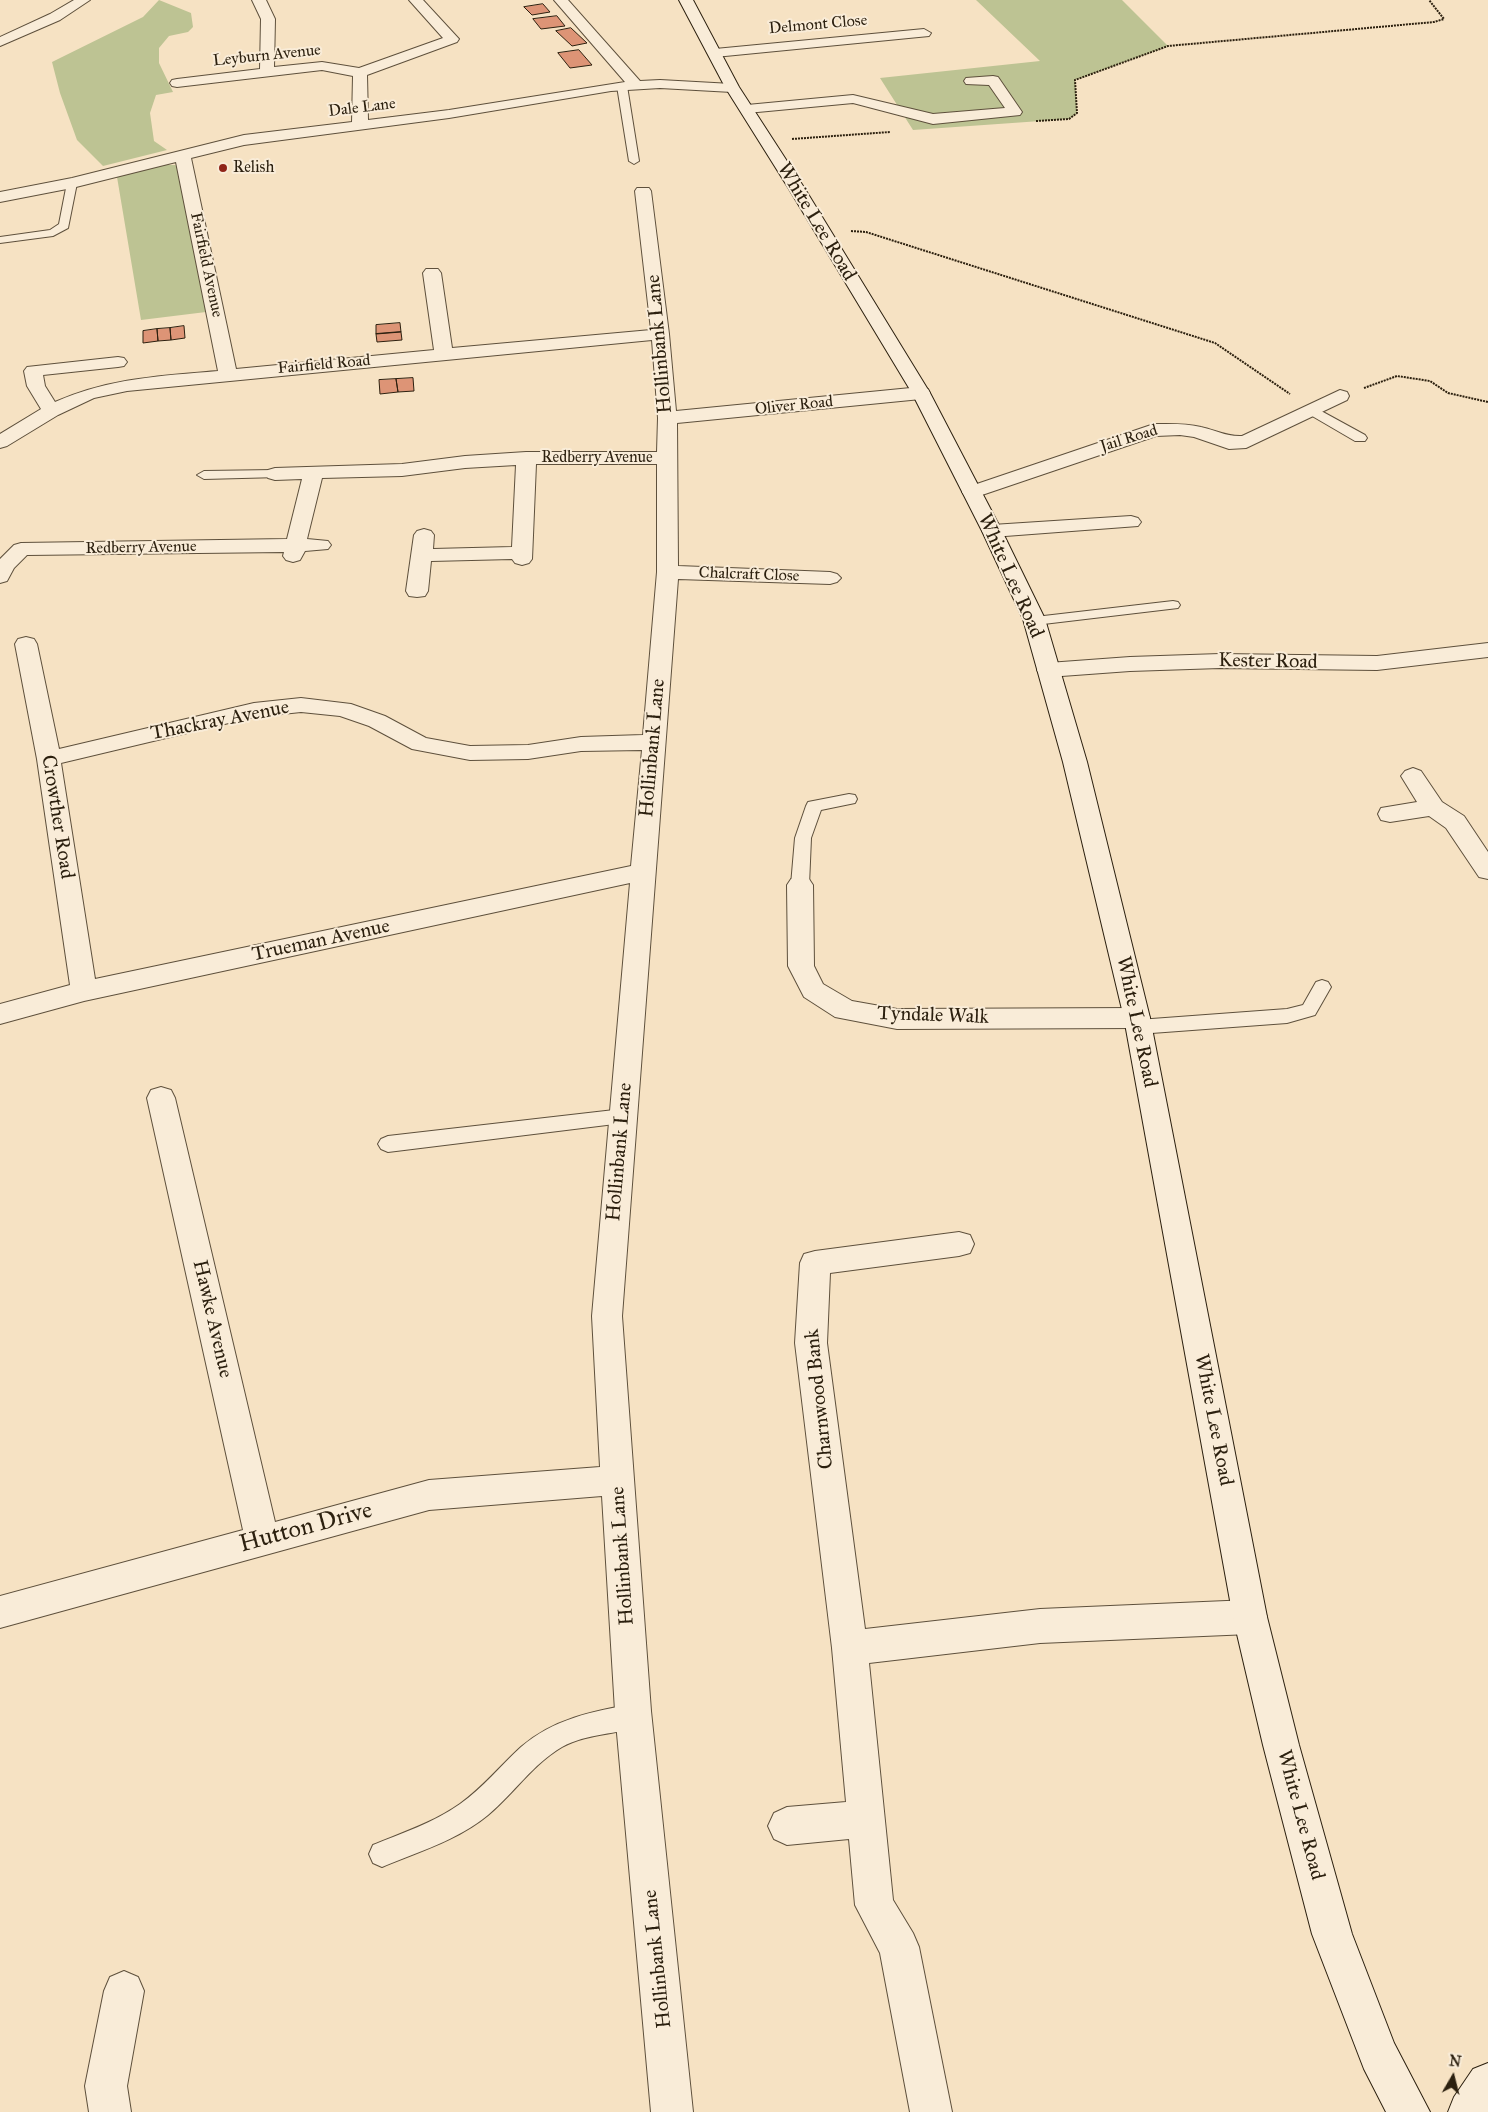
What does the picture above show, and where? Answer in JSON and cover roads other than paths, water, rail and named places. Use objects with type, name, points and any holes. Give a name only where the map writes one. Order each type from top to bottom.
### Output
[{"type":"street","points":[[0,42],[55,17],[83,0]]},
{"type":"street","points":[[259,0],[268,19],[267,73]]},
{"type":"street","points":[[360,126],[360,73],[452,40],[416,0]]},
{"type":"street","points":[[561,0],[629,85]]},
{"type":"street","name":"White Lee Road","points":[[686,0],[740,98],[921,393],[992,531],[1035,621],[1074,762],[1138,1022],[1250,1617],[1281,1745],[1332,1934],[1378,2055],[1409,2112]]},
{"type":"street","name":"Delmont Close","points":[[715,52],[924,33]]},
{"type":"street","name":"Leyburn Avenue","points":[[176,83],[322,66],[360,73]]},
{"type":"street","name":"Dale Lane","points":[[0,197],[72,183],[244,140],[449,114],[629,85],[740,98],[853,99],[933,119],[1015,112],[993,80],[971,81]]},
{"type":"street","name":"Fairfield Avenue","points":[[183,156],[228,374]]},
{"type":"street","name":"Hollinbank Lane","points":[[643,192],[660,334],[667,418],[668,572],[607,1316],[634,1716],[672,2112]]},
{"type":"street","points":[[432,273],[444,354]]},
{"type":"street","name":"Fairfield Road","points":[[0,442],[50,411],[88,394],[127,385],[660,334]]},
{"type":"street","points":[[50,411],[36,386],[33,371],[118,362]]},
{"type":"street","name":"Oliver Road","points":[[667,418],[921,393]]},
{"type":"street","name":"Jail Road","points":[[972,492],[1154,430],[1180,429],[1235,444],[1246,442],[1340,396]]},
{"type":"street","name":"Redberry Avenue","points":[[275,474],[402,470],[465,462],[526,458],[668,458]]},
{"type":"street","name":"Redberry Avenue","points":[[417,591],[423,545],[522,556],[526,458]]},
{"type":"street","points":[[295,551],[313,474]]},
{"type":"street","points":[[992,531],[1131,522]]},
{"type":"street","name":"Redberry Avenue","points":[[0,576],[5,566],[21,549],[295,551],[321,546]]},
{"type":"street","name":"Chalcraft Close","points":[[668,572],[830,578]]},
{"type":"street","name":"Crowther Road","points":[[26,644],[49,759],[84,991]]},
{"type":"street","name":"Kester Road","points":[[1048,670],[1130,664],[1220,661],[1377,663],[1488,650]]},
{"type":"street","name":"Thackray Avenue","points":[[49,759],[254,710],[301,705],[343,709],[377,721],[420,744],[470,753],[528,752],[581,744],[654,742]]},
{"type":"street","points":[[1413,776],[1433,808],[1454,822],[1488,871]]},
{"type":"street","points":[[1390,814],[1433,808]]},
{"type":"street","name":"Trueman Avenue","points":[[0,1014],[84,991],[643,872]]},
{"type":"street","name":"Tyndale Walk","points":[[800,886],[801,966],[813,990],[845,1010],[897,1019],[1138,1022]]},
{"type":"street","name":"Hawke Avenue","points":[[161,1098],[262,1540]]},
{"type":"street","name":"Charnwood Bank","points":[[931,2112],[898,1947],[874,1906],[850,1648],[811,1343],[815,1263],[959,1244]]},
{"type":"street","name":"Hutton Drive","points":[[0,1612],[429,1494],[618,1480]]},
{"type":"street","points":[[850,1648],[1040,1626],[1250,1617]]},
{"type":"street","points":[[787,1826],[866,1819]]},
{"type":"street","points":[[110,2112],[106,2086],[124,1991]]},
{"type":"street","points":[[1468,2112],[1488,2084]]},
{"type":"lane","points":[[629,85],[634,161]]},
{"type":"lane","points":[[0,240],[54,233],[64,226],[72,183]]},
{"type":"lane","points":[[1312,410],[1360,438]]},
{"type":"lane","points":[[204,475],[275,474]]},
{"type":"lane","points":[[1035,621],[1173,605]]},
{"type":"lane","points":[[800,886],[803,838],[814,806],[849,799]]},
{"type":"lane","points":[[1138,1022],[1287,1016],[1309,1010],[1322,987]]},
{"type":"lane","points":[[388,1144],[623,1116]]},
{"type":"lane","points":[[382,1854],[467,1815],[500,1788],[541,1747],[558,1736],[575,1728],[634,1716]]},
{"type":"place","name":"Relish","points":[[223,168]]}]
